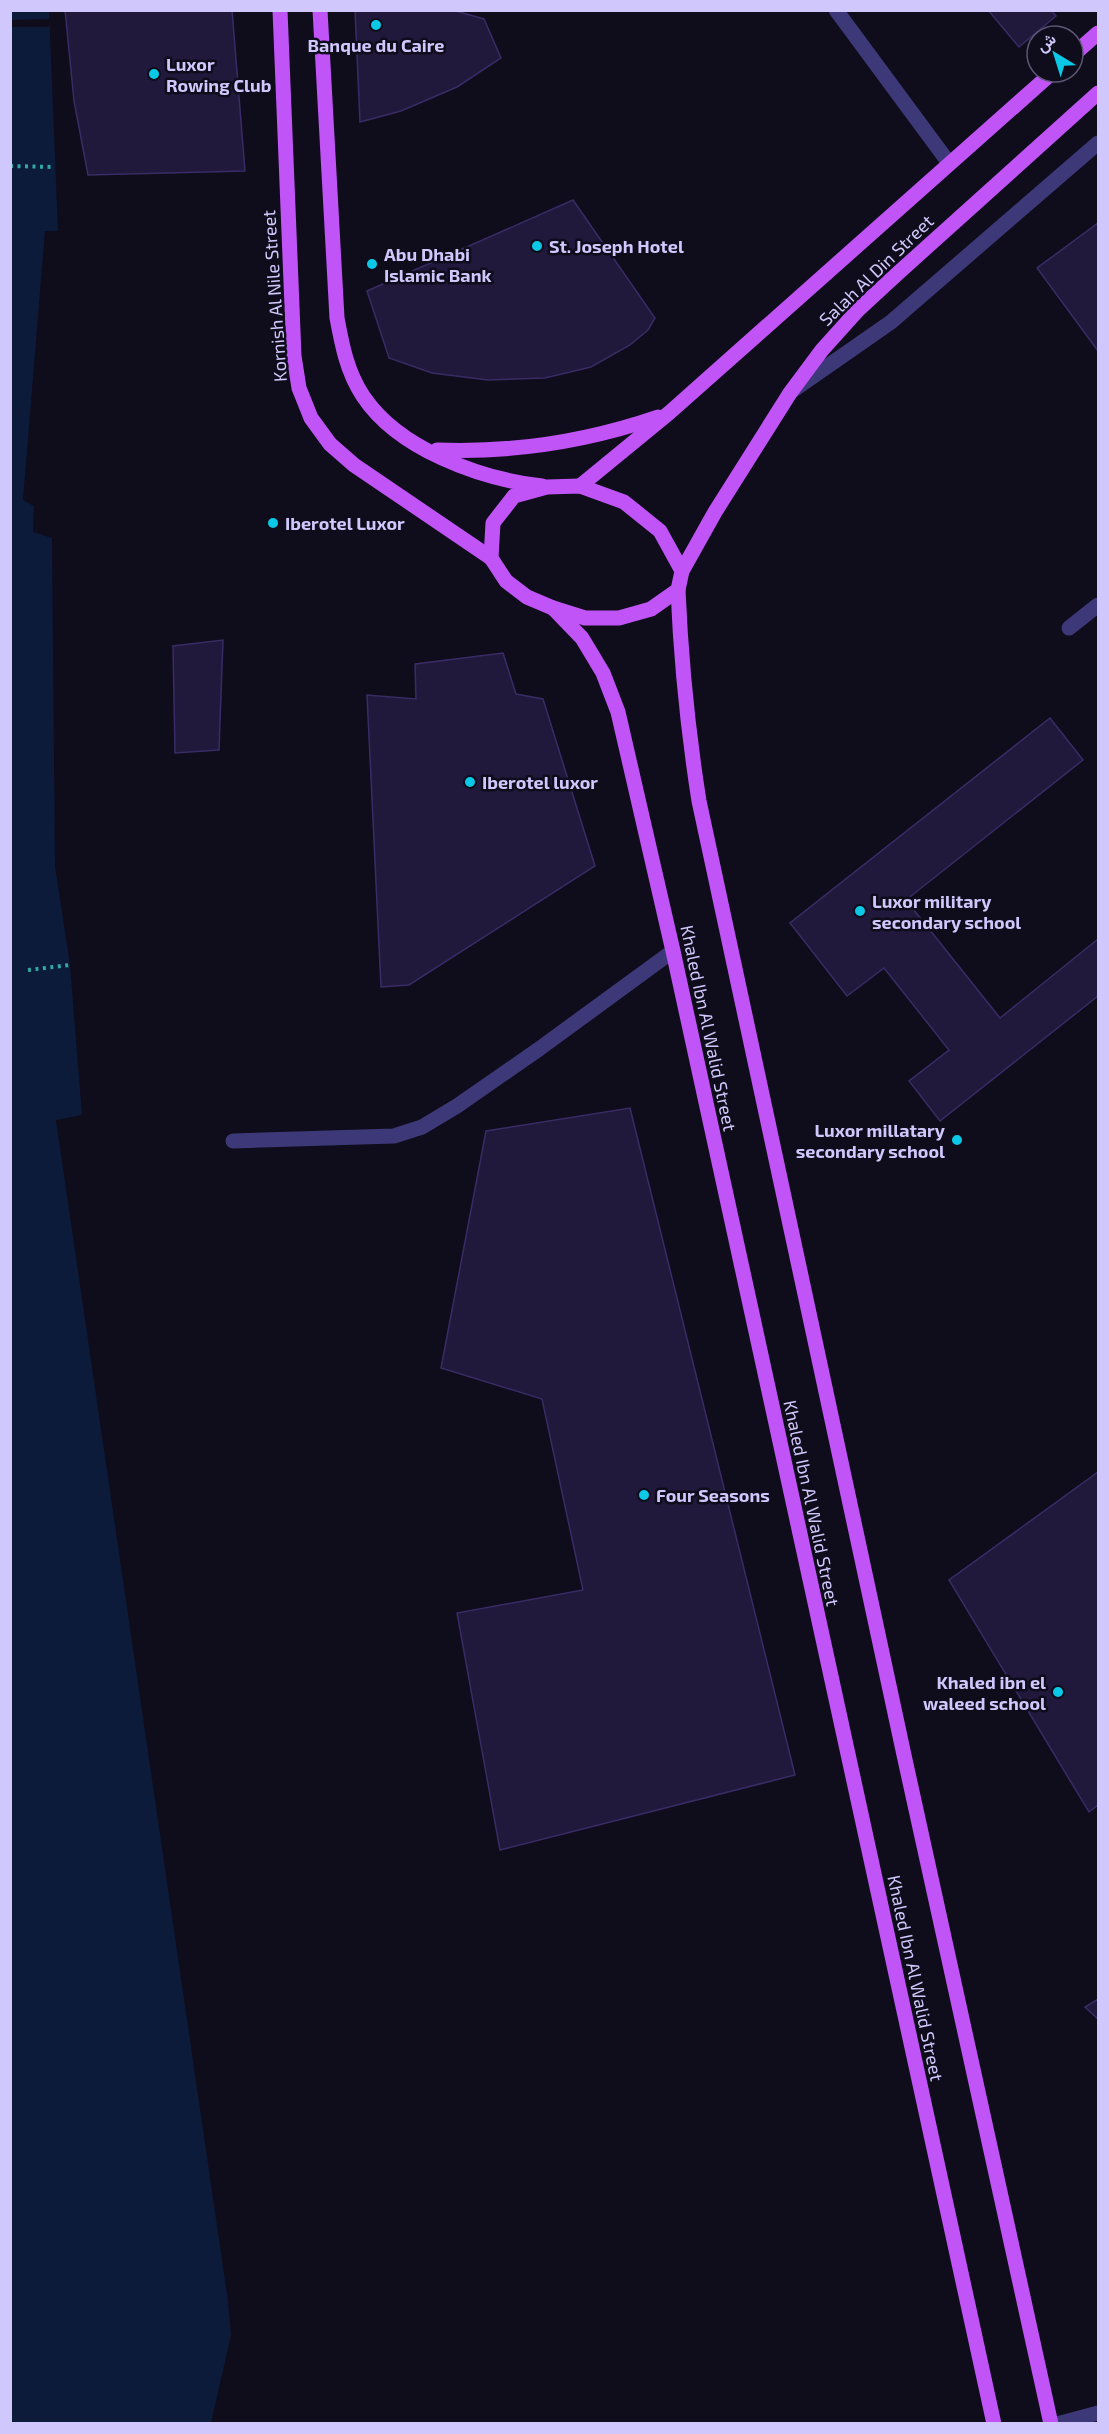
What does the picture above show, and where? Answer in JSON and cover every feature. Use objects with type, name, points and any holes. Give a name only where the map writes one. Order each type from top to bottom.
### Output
[{"type":"main road","name":"Kornish Al Nile Street","points":[[280,10],[294,356],[299,388],[311,418],[330,444],[354,465],[491,558]]},
{"type":"main road","points":[[320,10],[337,318],[345,358],[363,396],[389,426],[424,449],[500,479],[548,487],[580,486],[624,502],[660,531],[682,571],[678,590],[651,609],[619,618],[585,618],[527,597],[506,581],[491,558],[493,524],[514,496],[548,487]]},
{"type":"main road","points":[[1085,44],[1098,33]]},
{"type":"main road","name":"Salah Al Din Street","points":[[580,486],[669,413],[1039,84]]},
{"type":"main road","name":"Salah Al Din Street","points":[[682,571],[737,474],[790,393],[822,350],[858,310],[1098,93]]},
{"type":"main road","points":[[424,449],[473,451],[523,449],[622,430],[669,413]]},
{"type":"main road","name":"Khaled Ibn Al Walid Street","points":[[678,590],[681,661],[688,731],[699,801],[1051,2424]]},
{"type":"main road","name":"Khaled Ibn Al Walid Street","points":[[553,608],[582,638],[603,673],[618,712],[673,951],[994,2424]]},
{"type":"street","points":[[836,10],[949,163]]},
{"type":"street","points":[[790,393],[891,322],[1098,143]]},
{"type":"street","points":[[1069,628],[1098,605]]},
{"type":"street","points":[[233,1141],[394,1136],[422,1127],[457,1106],[539,1049],[673,951]]},
{"type":"street","points":[[1057,2424],[1098,2413]]},
{"type":"path","points":[[10,166],[55,167]]},
{"type":"path","points":[[28,970],[70,965]]},
{"type":"water","points":[[49,10],[58,231],[45,231],[23,500],[34,506],[33,532],[52,538],[55,866],[70,965],[82,1115],[56,1120],[228,2301],[231,2335],[211,2423],[11,2424],[10,11]]},
{"type":"pier","points":[[50,19],[49,27],[11,27],[11,20]]},
{"type":"building","name":"Luxor Rowing Club","points":[[65,10],[232,10],[245,171],[88,175],[74,101]]},
{"type":"building","points":[[355,10],[452,10],[484,19],[501,58],[457,87],[401,111],[360,122]]},
{"type":"building","points":[[988,10],[1051,10],[1056,16],[1046,24],[1025,24],[1025,42],[1019,47]]},
{"type":"building","name":"St. Joseph Hotel","points":[[573,200],[655,318],[648,330],[630,345],[591,367],[545,378],[488,380],[432,373],[389,358],[367,291]]},
{"type":"building","points":[[1098,223],[1098,351],[1037,268]]},
{"type":"building","points":[[223,640],[219,750],[175,753],[173,646]]},
{"type":"building","name":"Iberotel luxor","points":[[503,653],[516,694],[543,699],[595,866],[409,985],[381,987],[367,695],[416,699],[415,664]]},
{"type":"building","name":"Luxor military secondary school","points":[[1050,718],[1083,760],[906,900],[1000,1018],[1098,939],[1098,996],[940,1121],[909,1081],[949,1050],[884,968],[847,996],[790,923]]},
{"type":"building","name":"Four Seasons","points":[[630,1108],[795,1775],[500,1850],[457,1613],[583,1590],[542,1399],[441,1368],[486,1131]]},
{"type":"building","name":"Khaled ibn el waleed school","points":[[1098,1472],[1098,1805],[1089,1812],[949,1580]]},
{"type":"building","points":[[1098,1999],[1098,2019],[1085,2007]]},
{"type":"place","name":"Banque du Caire","points":[[376,25]]},
{"type":"place","name":"Luxor Rowing Club","points":[[154,74]]},
{"type":"place","name":"St. Joseph Hotel","points":[[537,246]]},
{"type":"place","name":"Abu Dhabi Islamic Bank","points":[[372,264]]},
{"type":"place","name":"Iberotel Luxor","points":[[273,523]]},
{"type":"place","name":"Iberotel luxor","points":[[470,782]]},
{"type":"place","name":"Luxor military secondary school","points":[[860,911]]},
{"type":"place","name":"Luxor millatary secondary school","points":[[957,1140]]},
{"type":"place","name":"Four Seasons","points":[[644,1495]]},
{"type":"place","name":"Khaled ibn el waleed school","points":[[1058,1692]]}]
